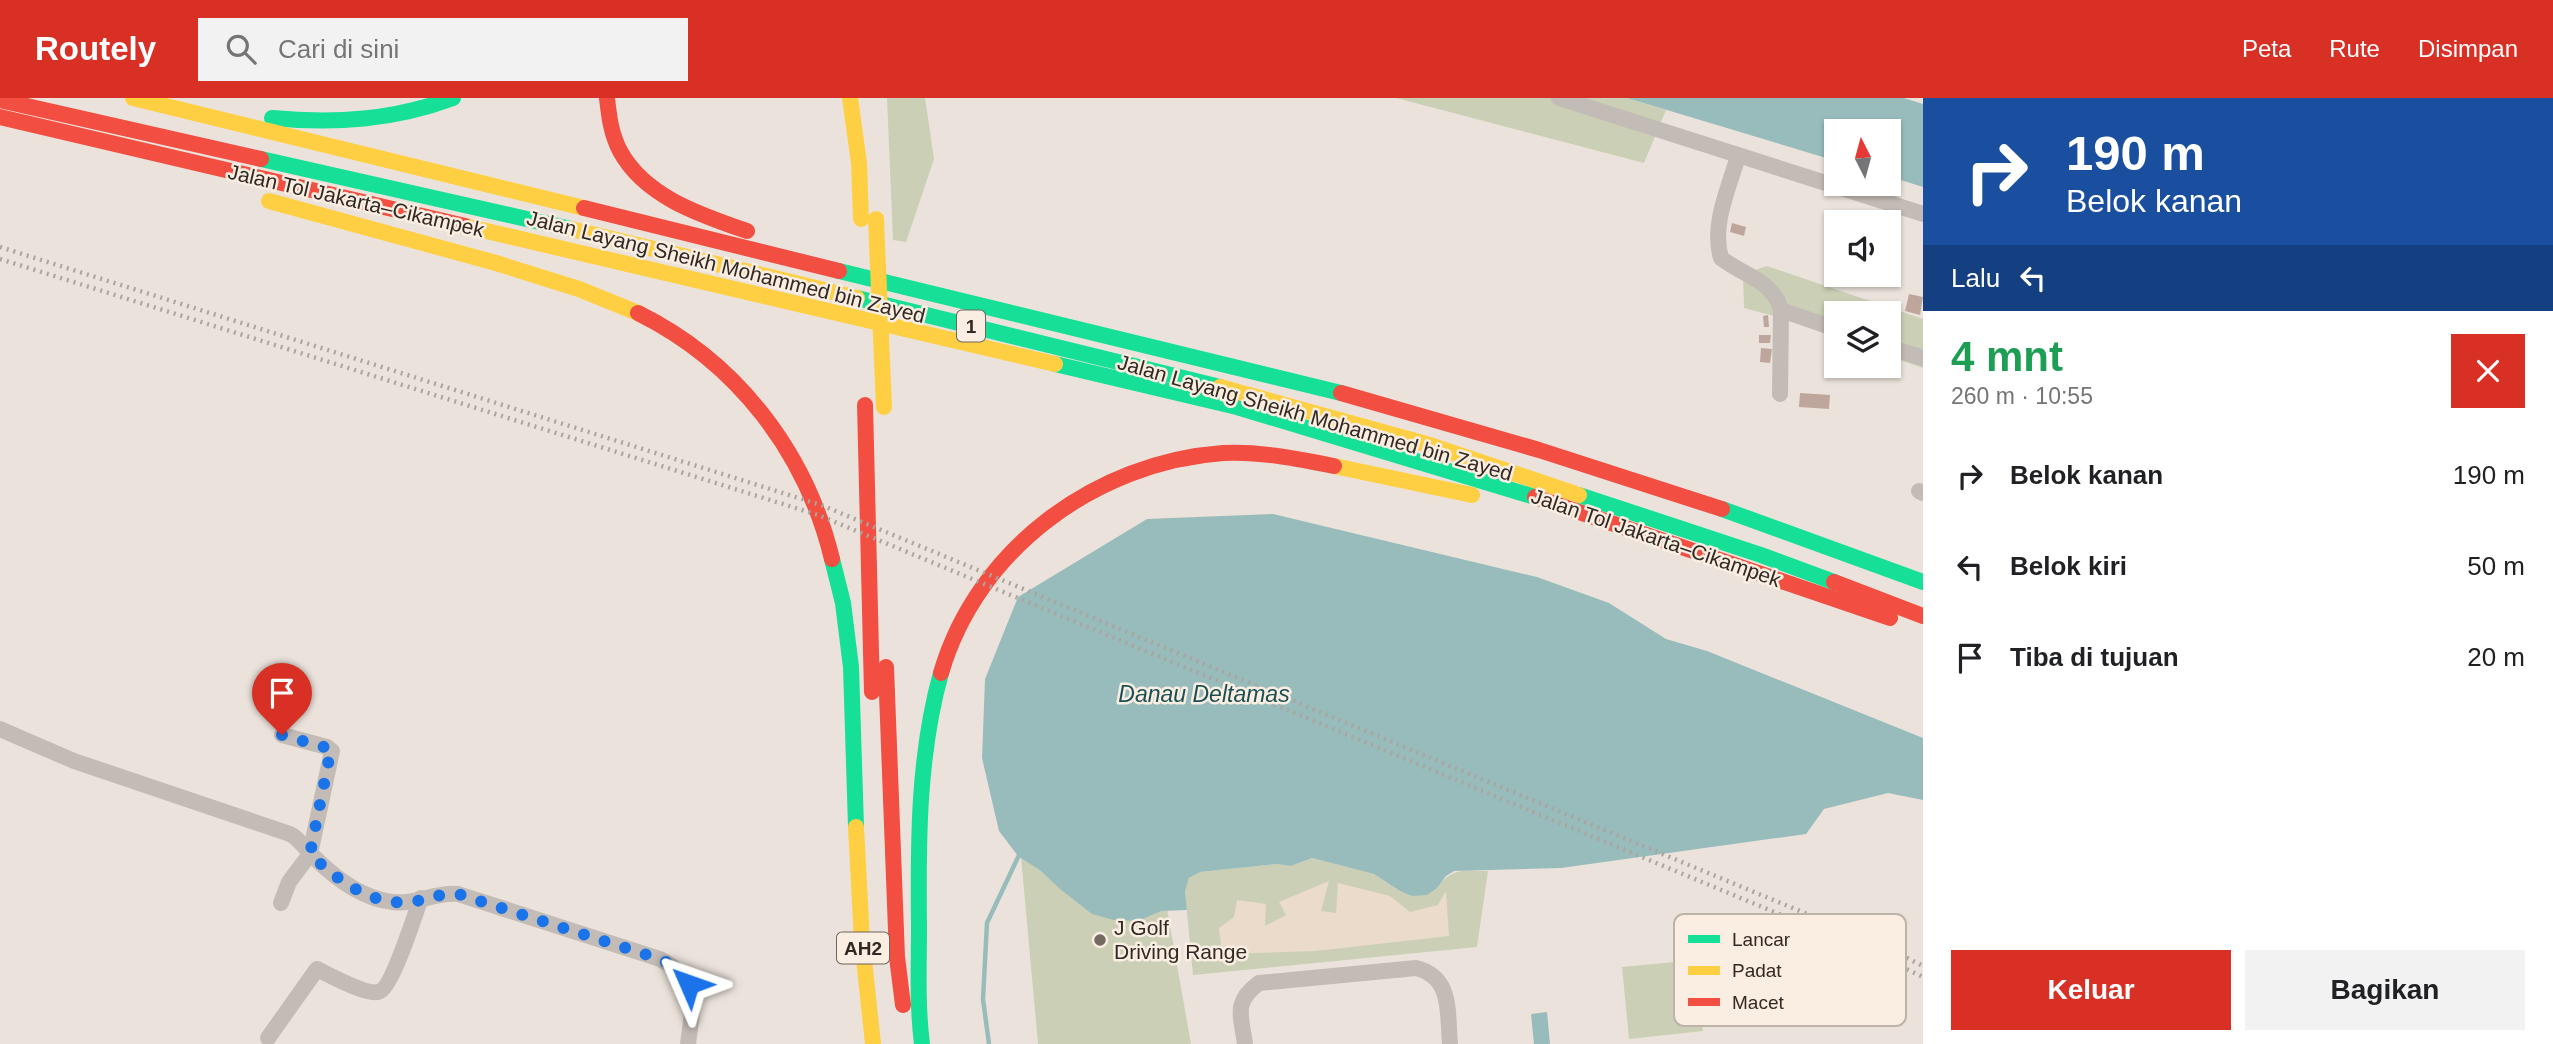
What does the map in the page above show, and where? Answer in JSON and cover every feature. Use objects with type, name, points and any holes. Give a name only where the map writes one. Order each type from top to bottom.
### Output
[{"type":"highway","points":[[158,104],[276,119],[341,121],[390,118],[414,113],[453,98]]},
{"type":"highway","points":[[607,98],[611,134],[617,149],[629,166],[656,191],[700,213],[788,244],[1032,302],[1181,342],[1223,362]]},
{"type":"highway","points":[[850,98],[869,219],[884,414]]},
{"type":"highway","points":[[864,339],[869,219],[875,169],[866,98]]},
{"type":"highway","name":"Jalan Layang Sheikh Mohammed bin Zayed","points":[[0,100],[584,232],[1228,388],[1430,445],[1761,555],[1923,616]]},
{"type":"highway","name":"1","points":[[130,104],[158,104],[1032,319],[1223,362],[1412,412],[1662,488],[1781,528],[1923,582]]},
{"type":"highway","name":"Jalan Layang Sheikh Mohammed bin Zayed","points":[[130,104],[771,263],[1417,429],[1760,543],[1923,603]]},
{"type":"highway","name":"Jalan Tol Jakarta–Cikampek","points":[[0,117],[1237,407],[1477,478],[1923,630]]},
{"type":"highway","points":[[60,132],[158,170]]},
{"type":"highway","points":[[250,196],[439,246],[594,295],[650,319],[687,341],[718,364],[749,394],[781,435],[799,466],[821,519],[836,573],[850,654],[865,851]]},
{"type":"highway","points":[[865,399],[872,726]]},
{"type":"highway","points":[[922,1044],[918,915],[920,793],[923,751],[935,685],[953,636],[974,598],[1012,551],[1045,522],[1108,482],[1129,474],[1204,455],[1248,453],[1325,464],[1636,530]]},
{"type":"highway","points":[[886,586],[887,723],[897,944],[908,1044]]},
{"type":"highway","points":[[865,851],[872,822]]},
{"type":"highway","name":"AH2","points":[[865,851],[867,1003],[873,1044]]},
{"type":"highway","name":"AH2","points":[[865,851],[888,1044]]},
{"type":"street","points":[[1559,98],[1923,214]]},
{"type":"street","points":[[1738,156],[1718,225],[1717,247],[1721,258],[1770,289],[1781,310],[1780,394]]},
{"type":"street","points":[[1781,310],[1824,324]]},
{"type":"street","points":[[1901,350],[1923,358]]},
{"type":"street","points":[[0,729],[74,761],[290,834],[299,839],[310,854],[354,890],[392,902],[413,902],[440,894],[458,894],[660,959],[674,966],[689,984],[693,1006],[688,1044]]},
{"type":"street","points":[[281,903],[289,882],[310,854],[332,751],[327,747],[282,735]]},
{"type":"street","points":[[268,1038],[317,969],[365,990],[377,993],[382,990],[391,975],[421,898]]},
{"type":"street","points":[[1245,1044],[1240,1005],[1246,992],[1259,983],[1416,968],[1430,971],[1440,981],[1445,997],[1450,1044]]},
{"type":"green space","points":[[887,98],[925,98],[934,159],[906,242],[893,240]]},
{"type":"green space","points":[[1396,98],[1627,98],[1666,110],[1644,163]]},
{"type":"green space","points":[[1767,266],[1870,301],[1824,301],[1824,333],[1744,308],[1743,274]]},
{"type":"green space","points":[[1901,312],[1923,319],[1923,368],[1901,360]]},
{"type":"green space","name":"J Golf Driving Range","points":[[1152,824],[1191,1044],[1038,1044],[1019,835]]},
{"type":"green space","points":[[1312,858],[1374,874],[1400,891],[1437,888],[1453,873],[1488,871],[1477,947],[1193,975],[1185,892],[1189,878],[1200,872],[1276,864],[1291,866]]},
{"type":"green space","points":[[1674,962],[1674,1026],[1703,1026],[1703,1031],[1629,1039],[1622,967]]},
{"type":"shaded area","points":[[1329,881],[1321,911],[1336,913],[1338,883],[1390,896],[1410,912],[1438,905],[1446,891],[1449,936],[1316,951],[1222,954],[1219,928],[1234,917],[1237,900],[1266,904],[1265,926],[1286,915],[1279,902]]},
{"type":"water","points":[[1627,98],[1904,98],[1923,104],[1923,187],[1901,180],[1901,119],[1824,119],[1824,157]]},
{"type":"water","name":"Danau Deltamas","points":[[1273,514],[1537,577],[1609,603],[1666,639],[1707,651],[1923,738],[1923,800],[1888,793],[1824,809],[1806,834],[1561,868],[1454,871],[1427,895],[1412,896],[1374,874],[1312,858],[1291,866],[1276,864],[1200,872],[1189,878],[1185,892],[1187,910],[1161,911],[1138,921],[1114,920],[1092,914],[1041,871],[1018,856],[999,831],[982,758],[985,679],[1018,597],[1147,519]]},
{"type":"water","points":[[1547,1012],[1550,1044],[1534,1044],[1531,1014]]},
{"type":"building","points":[[1732,223],[1746,227],[1744,236],[1730,232]]},
{"type":"building","points":[[1909,294],[1923,297],[1920,315],[1905,311]]},
{"type":"building","points":[[1768,315],[1769,327],[1764,327],[1763,316]]},
{"type":"building","points":[[1759,335],[1771,335],[1770,343],[1759,343]]},
{"type":"building","points":[[1761,348],[1772,349],[1770,363],[1760,362]]},
{"type":"building","points":[[1800,393],[1830,395],[1829,409],[1799,407]]},
{"type":"waterway","points":[[989,1044],[983,999],[987,923],[1020,853]]},
{"type":"railway","points":[[0,247],[821,505],[1807,914]]},
{"type":"railway","points":[[0,259],[818,515],[1779,914]]},
{"type":"railway","points":[[1906,958],[1923,966]]},
{"type":"railway","points":[[1906,969],[1923,977]]},
{"type":"traffic: fast","points":[[272,118],[341,120],[386,116],[453,98]]},
{"type":"traffic: fast","points":[[261,159],[571,229]]},
{"type":"traffic: fast","points":[[839,271],[1341,393]]},
{"type":"traffic: fast","points":[[857,298],[1220,387]]},
{"type":"traffic: fast","points":[[1055,364],[1237,407],[1535,497]]},
{"type":"traffic: fast","points":[[1579,495],[1834,582]]},
{"type":"traffic: fast","points":[[1722,509],[1923,582]]},
{"type":"traffic: fast","points":[[832,559],[843,603],[851,667],[856,827]]},
{"type":"traffic: fast","points":[[922,1044],[919,1015],[921,799],[928,735],[941,673]]},
{"type":"traffic: slow","points":[[133,98],[584,208]]},
{"type":"traffic: slow","points":[[850,98],[859,163],[861,219]]},
{"type":"traffic: slow","points":[[269,201],[496,263],[579,289],[638,313]]},
{"type":"traffic: slow","points":[[876,219],[884,407]]},
{"type":"traffic: slow","points":[[465,226],[1055,364]]},
{"type":"traffic: slow","points":[[571,229],[857,298]]},
{"type":"traffic: slow","points":[[1220,387],[1430,445],[1579,495]]},
{"type":"traffic: slow","points":[[1334,466],[1472,495]]},
{"type":"traffic: slow","points":[[856,827],[862,941],[873,1044]]},
{"type":"traffic: jam","points":[[607,98],[617,145],[644,181],[693,211],[747,231]]},
{"type":"traffic: jam","points":[[0,100],[261,159]]},
{"type":"traffic: jam","points":[[0,117],[465,226]]},
{"type":"traffic: jam","points":[[584,208],[839,271]]},
{"type":"traffic: jam","points":[[638,313],[674,333],[706,357],[736,384],[762,414],[805,482],[832,559]]},
{"type":"traffic: jam","points":[[1341,393],[1539,450],[1722,509]]},
{"type":"traffic: jam","points":[[865,405],[872,692]]},
{"type":"traffic: jam","points":[[941,673],[958,628],[982,588],[1013,551],[1048,520],[1087,494],[1130,474],[1176,460],[1223,453],[1265,454],[1334,466]]},
{"type":"traffic: jam","points":[[1535,497],[1890,618]]},
{"type":"traffic: jam","points":[[1834,582],[1923,616]]},
{"type":"traffic: jam","points":[[886,667],[897,957],[903,1005]]},
{"type":"place","name":"J Golf Driving Range","points":[[1100,940]]},
{"type":"route","points":[[282,735],[331,749],[310,854],[354,890],[381,900],[400,902],[413,902],[440,894],[458,894],[660,959],[674,966],[689,984]]}]
